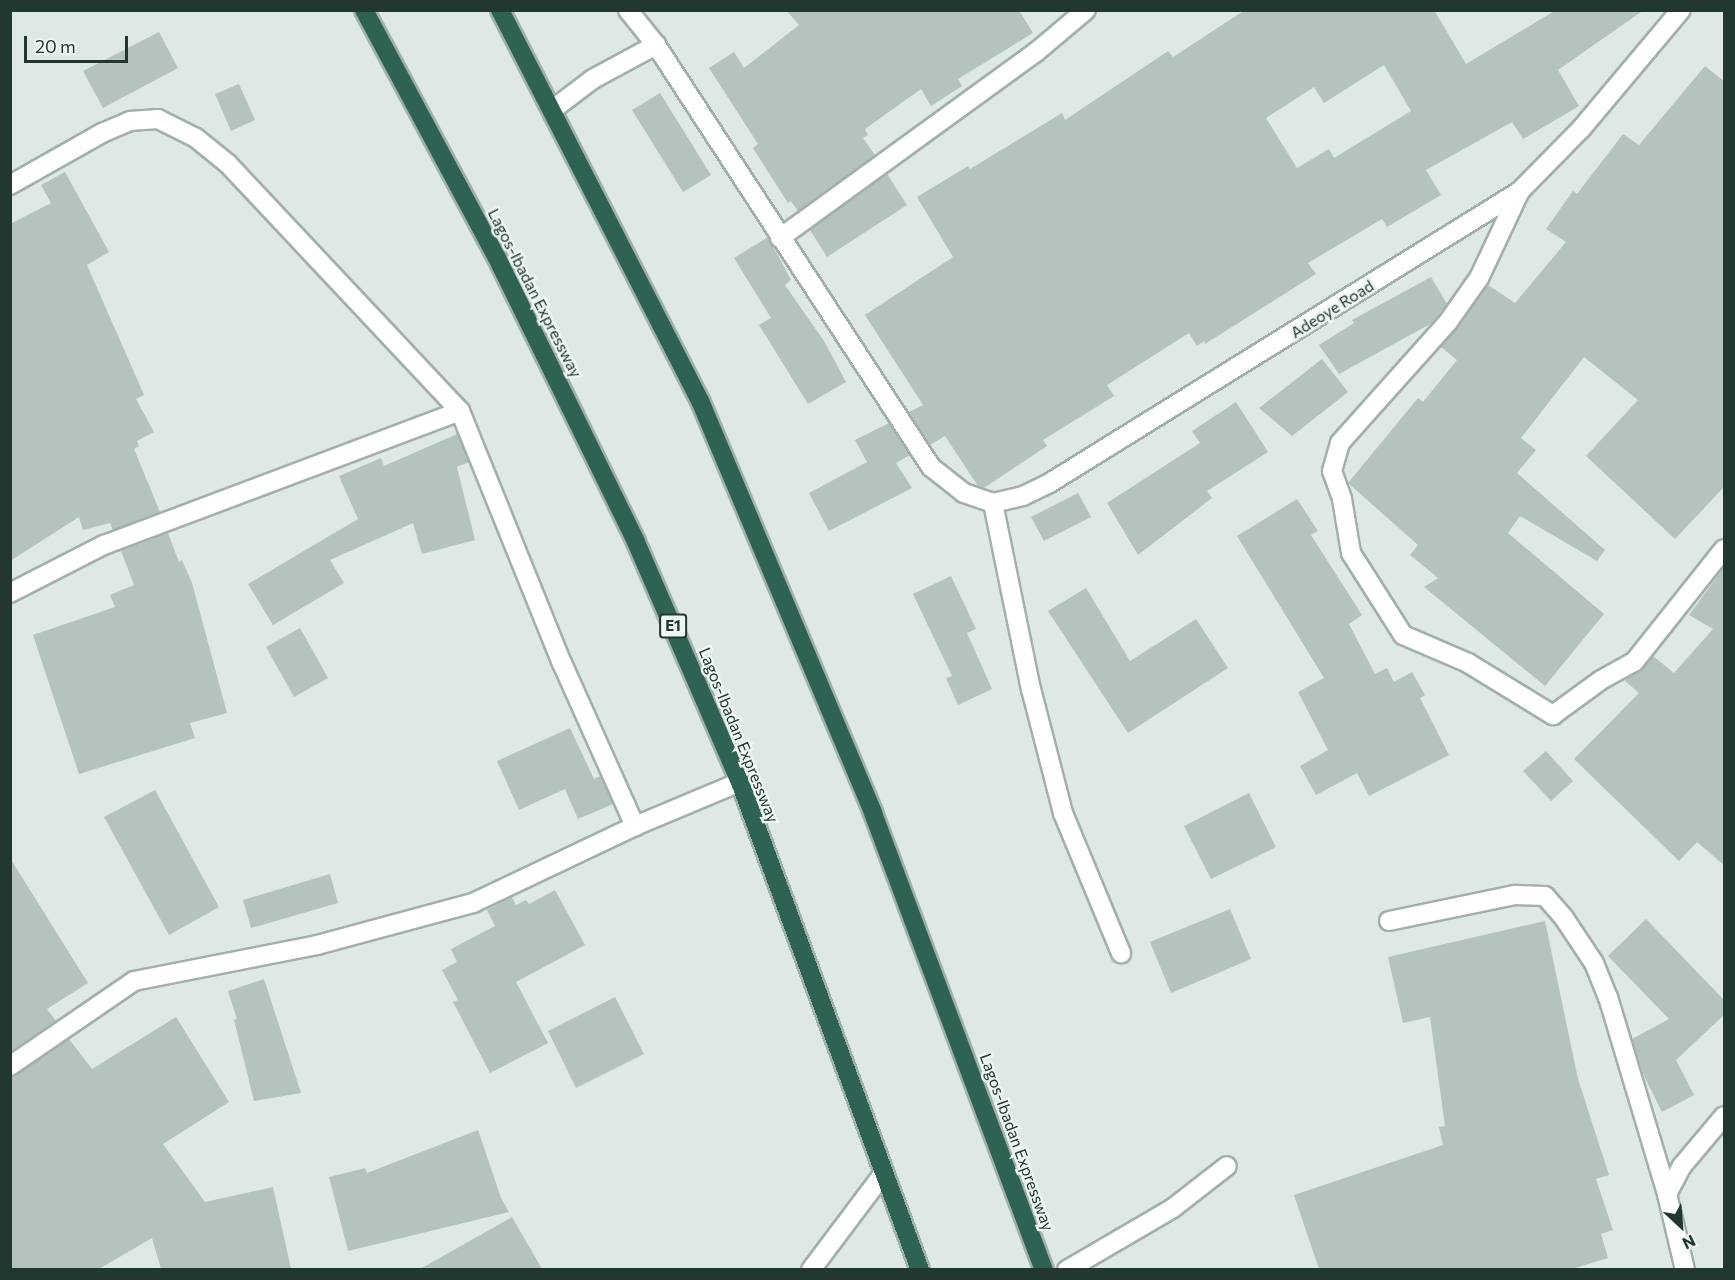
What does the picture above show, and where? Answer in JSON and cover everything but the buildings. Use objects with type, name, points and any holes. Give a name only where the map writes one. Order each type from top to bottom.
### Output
[{"type":"highway","name":"Lagos-Ibadan Expressway","points":[[364,10],[500,264],[626,520],[740,782],[920,1269]]},
{"type":"highway","name":"Lagos-Ibadan Expressway","points":[[500,10],[701,403],[873,813],[1044,1269]]},
{"type":"street","name":"Adeoye Road","points":[[628,10],[656,45],[931,467],[964,493],[993,502],[1023,496],[1048,484],[1520,191],[1581,129],[1681,10]]},
{"type":"street","points":[[780,238],[1036,52],[1086,10]]},
{"type":"street","points":[[552,110],[593,79],[656,45]]},
{"type":"street","points":[[10,185],[102,133],[130,121],[158,119],[196,138],[228,164],[460,411],[562,663],[635,825]]},
{"type":"street","points":[[1520,191],[1479,278],[1448,322],[1340,443],[1332,471],[1342,499],[1351,554],[1403,635],[1468,663],[1554,715],[1601,680],[1634,662],[1725,549]]},
{"type":"street","points":[[10,593],[104,545],[460,411]]},
{"type":"street","points":[[993,502],[1031,689],[1063,813],[1120,953]]},
{"type":"street","points":[[10,1066],[134,981],[317,945],[473,903],[635,825],[740,782]]},
{"type":"street","points":[[1389,921],[1515,895],[1545,896],[1564,918],[1594,963],[1608,997],[1667,1194],[1685,1269]]},
{"type":"street","points":[[1667,1194],[1682,1166],[1725,1116]]},
{"type":"street","points":[[1067,1269],[1173,1208],[1227,1166]]},
{"type":"street","points":[[811,1269],[884,1174]]}]
